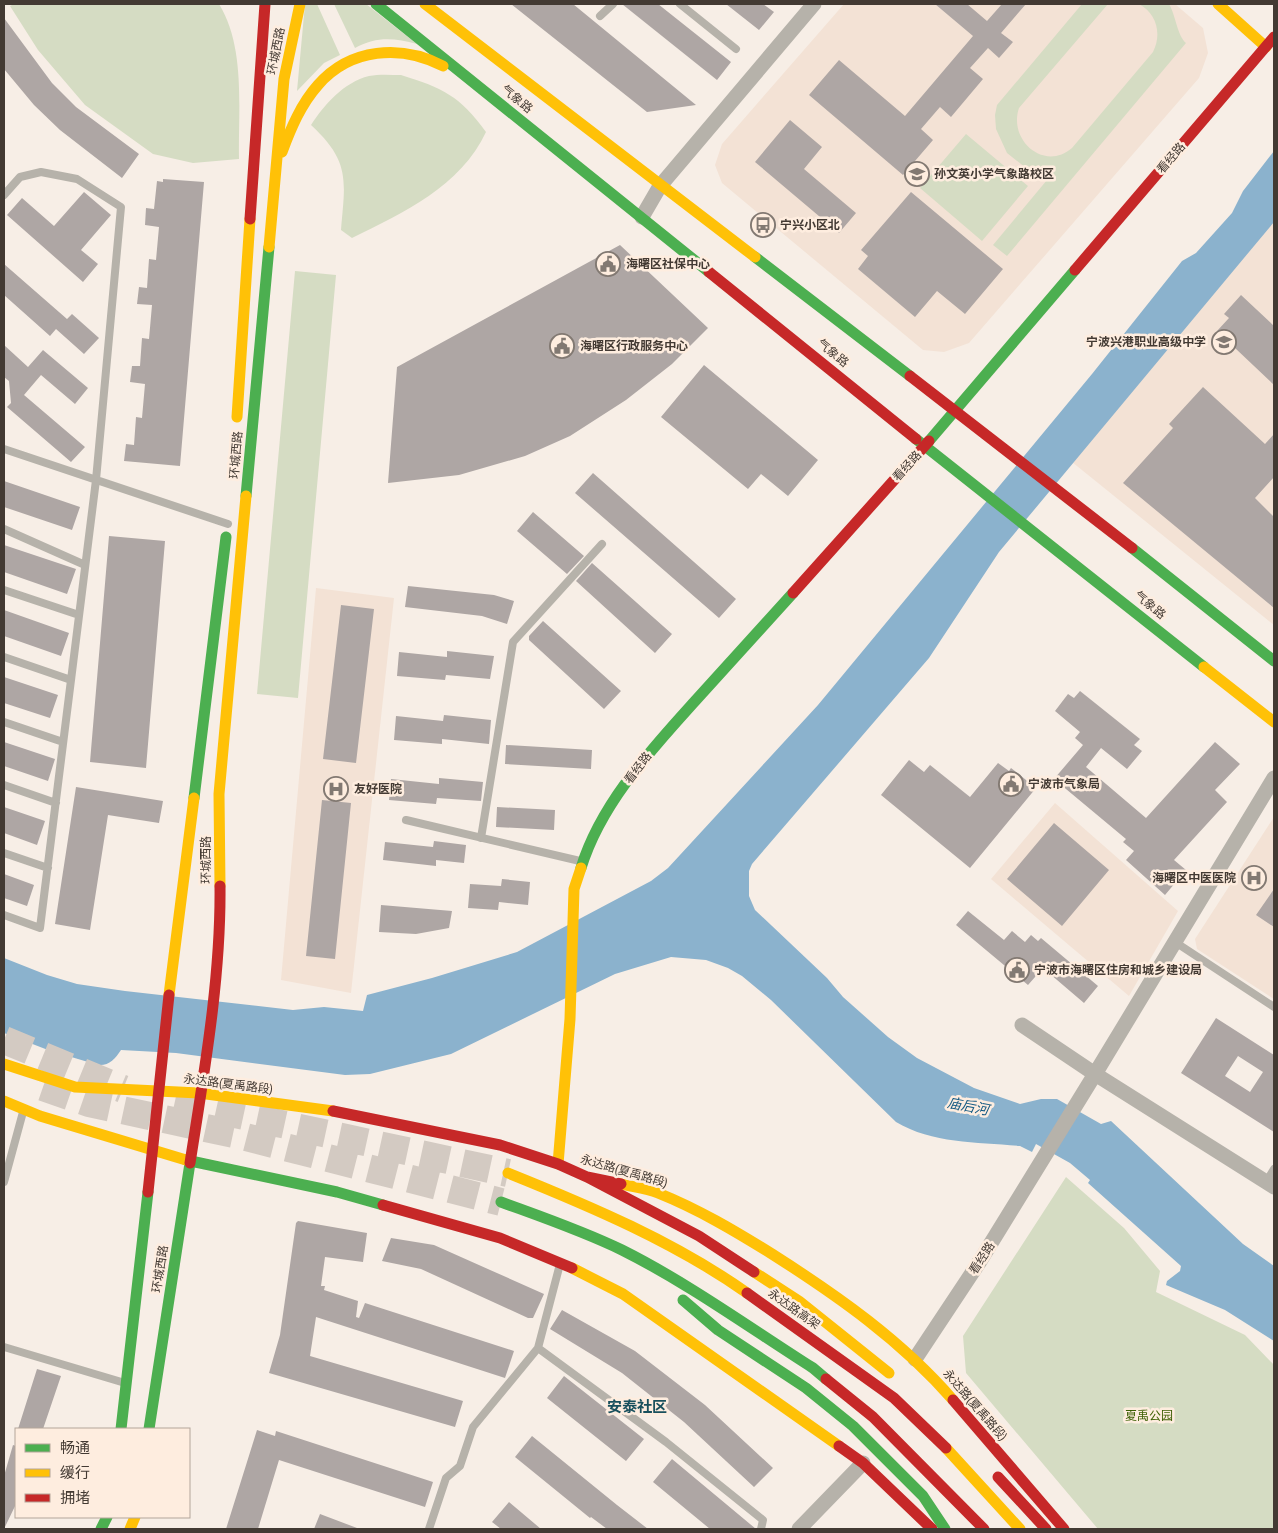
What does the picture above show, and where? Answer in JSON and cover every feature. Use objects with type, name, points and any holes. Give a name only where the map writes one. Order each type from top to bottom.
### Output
[{"type":"main road","name":"环城西路","points":[[236,428],[265,4]]},
{"type":"main road","name":"环城西路","points":[[148,1428],[191,1161],[206,1053],[220,910],[219,794],[284,79],[300,4]]},
{"type":"main road","name":"气象路","points":[[376,4],[642,216],[925,446],[1274,722]]},
{"type":"main road","name":"气象路","points":[[425,4],[1079,506],[1274,661]]},
{"type":"main road","points":[[1218,4],[1266,47]]},
{"type":"main road","name":"看经路","points":[[558,1164],[570,1019],[574,889],[582,861],[603,817],[648,755],[955,412],[1274,37]]},
{"type":"main road","points":[[276,168],[292,125],[318,84],[334,69],[360,55],[403,52],[430,58],[476,84]]},
{"type":"main road","name":"环城西路","points":[[121,1428],[154,1150],[162,1055],[229,519]]},
{"type":"main road","name":"永达路(夏禹路段)","points":[[4,1064],[75,1086],[199,1093],[327,1110],[500,1145],[558,1164],[587,1177],[656,1192],[703,1213],[816,1282],[883,1332],[915,1359],[961,1409],[1064,1529]]},
{"type":"main road","points":[[4,1101],[24,1109],[191,1161],[337,1192],[500,1238],[561,1262],[623,1294],[863,1463],[932,1529]]},
{"type":"main road","name":"永达路高架","points":[[508,1173],[566,1196],[667,1245],[742,1290],[894,1398],[951,1452],[1020,1529]]},
{"type":"main road","points":[[587,1177],[699,1236],[799,1301],[897,1379]]},
{"type":"main road","points":[[502,1202],[572,1228],[622,1250],[693,1291],[813,1368],[873,1416],[984,1529]]},
{"type":"main road","points":[[622,1250],[718,1330],[806,1388],[852,1426],[922,1496],[945,1529]]},
{"type":"main road","points":[[987,1465],[1046,1529]]},
{"type":"main road","points":[[100,1529],[106,1518]]},
{"type":"street","points":[[642,216],[660,186],[814,4]]},
{"type":"street","name":"看经路","points":[[915,1359],[980,1261],[1082,1098],[1274,778]]},
{"type":"street","points":[[1022,1025],[1095,1074],[1270,1185]]},
{"type":"street","points":[[799,1529],[863,1463]]},
{"type":"lane","points":[[600,16],[613,4]]},
{"type":"lane","points":[[680,4],[736,48]]},
{"type":"lane","points":[[4,195],[20,177],[41,172],[77,179],[121,207],[96,480],[40,928],[4,915]]},
{"type":"lane","points":[[4,449],[96,480],[229,519]]},
{"type":"lane","points":[[4,530],[86,565]]},
{"type":"lane","points":[[481,838],[513,642],[602,544]]},
{"type":"lane","points":[[4,590],[79,615]]},
{"type":"lane","points":[[4,657],[71,680]]},
{"type":"lane","points":[[4,722],[63,742]]},
{"type":"lane","points":[[4,785],[56,803]]},
{"type":"lane","points":[[406,820],[582,861]]},
{"type":"lane","points":[[4,853],[48,868]]},
{"type":"lane","points":[[1175,942],[1274,1007]]},
{"type":"lane","points":[[4,1182],[24,1109]]},
{"type":"lane","points":[[1270,1185],[1274,1169]]},
{"type":"lane","points":[[429,1529],[446,1478],[460,1466],[473,1428],[538,1348],[561,1262]]},
{"type":"lane","points":[[4,1347],[127,1384]]},
{"type":"lane","points":[[538,1348],[666,1442],[763,1520],[761,1529]]},
{"type":"shaded area","name":"孙文英小学气象路校区","points":[[844,4],[1175,4],[1203,28],[1208,53],[1199,78],[969,343],[944,352],[923,350],[722,183],[715,165],[722,144]]},
{"type":"shaded area","name":"宁波兴港职业高级中学","points":[[1274,221],[1274,625],[1072,462]]},
{"type":"shaded area","name":"友好医院","points":[[316,588],[394,598],[351,993],[281,980]]},
{"type":"shaded area","points":[[1055,803],[1178,911],[1129,996],[991,879]]},
{"type":"shaded area","name":"海曙区中医医院","points":[[1274,817],[1274,999],[1197,949],[1195,939]]},
{"type":"green space","points":[[14,4],[219,4],[228,21],[237,59],[239,80],[239,159],[193,163],[153,154],[85,105],[38,50],[10,6]]},
{"type":"green space","points":[[305,4],[317,4],[340,55],[324,63],[297,91]]},
{"type":"green space","points":[[334,4],[366,4],[417,44],[386,39],[371,41],[355,48]]},
{"type":"green space","points":[[1082,4],[1108,4],[1019,108],[1017,120],[1019,131],[1031,149],[1040,154],[1050,156],[1061,154],[1072,148],[1153,52],[1157,38],[1156,25],[1150,13],[1139,4],[1169,4],[1183,40],[1186,43],[1007,256],[993,245],[1052,174],[1036,173],[1026,168],[1007,153],[996,129],[995,115],[997,105]]},
{"type":"green space","points":[[401,75],[428,84],[450,95],[468,110],[486,132],[462,168],[446,183],[410,208],[352,238],[341,230],[344,185],[339,162],[324,138],[311,125],[328,102],[351,83],[369,76]]},
{"type":"green space","points":[[966,134],[1028,186],[982,241],[920,188]]},
{"type":"green space","points":[[295,271],[336,275],[298,698],[257,694]]},
{"type":"green space","name":"夏禹公园","points":[[1066,1177],[1124,1228],[1160,1271],[1156,1292],[1245,1335],[1274,1365],[1274,1529],[1098,1529],[966,1373],[963,1336]]},
{"type":"water","name":"庙后河","points":[[1274,151],[1274,222],[999,552],[929,658],[752,864],[749,871],[749,896],[755,910],[827,978],[843,997],[888,1037],[917,1058],[974,1088],[1020,1104],[1041,1099],[1057,1099],[1101,1124],[1111,1121],[1243,1244],[1274,1266],[1274,1341],[1225,1310],[1166,1285],[1167,1281],[1180,1271],[1181,1266],[1088,1183],[1090,1180],[1070,1163],[1036,1144],[1032,1152],[1020,1146],[956,1141],[925,1134],[896,1122],[771,1000],[742,976],[728,968],[706,960],[671,957],[615,974],[451,1054],[370,1074],[345,1075],[176,1053],[121,1050],[111,1061],[98,1065],[48,1050],[4,1033],[4,958],[47,975],[77,984],[293,1010],[324,1007],[363,1011],[367,995],[432,978],[517,952],[651,881],[668,868],[818,705],[1092,374],[1182,261],[1196,253],[1232,213],[1243,191]]},
{"type":"building","points":[[511,4],[573,4],[696,105],[647,112]]},
{"type":"building","points":[[622,4],[658,4],[731,62],[717,80]]},
{"type":"building","points":[[726,4],[763,4],[774,12],[759,30]]},
{"type":"building","points":[[935,4],[967,4],[987,21],[1002,4],[1026,4],[1001,33],[1013,42],[999,58],[988,48],[970,68],[983,79],[951,117],[940,107],[921,129],[933,140],[903,175],[809,95],[839,60],[905,116],[973,36]]},
{"type":"building","points":[[4,18],[52,83],[76,107],[139,154],[122,178],[60,130],[34,105],[4,69]]},
{"type":"building","points":[[790,120],[822,147],[804,169],[856,213],[839,233],[755,162]]},
{"type":"building","points":[[163,179],[204,182],[180,466],[124,461],[126,444],[134,445],[136,417],[142,418],[145,384],[130,382],[132,366],[140,366],[142,338],[149,339],[152,305],[137,304],[139,287],[147,288],[149,259],[156,260],[159,227],[145,225],[146,208],[154,209],[157,181],[163,182]]},
{"type":"building","points":[[84,192],[111,215],[81,250],[98,264],[83,282],[7,215],[22,198],[54,226]]},
{"type":"building","points":[[911,192],[1003,269],[965,314],[937,291],[915,317],[858,269],[868,256],[861,250]]},
{"type":"building","name":"海曙区行政服务中心","points":[[620,245],[708,328],[672,364],[626,400],[570,436],[525,456],[459,475],[388,483],[397,367]]},
{"type":"building","points":[[4,264],[67,319],[72,314],[99,338],[84,354],[56,329],[50,336],[4,295]]},
{"type":"building","points":[[1241,295],[1274,326],[1274,385],[1217,331],[1229,318],[1224,314]]},
{"type":"building","points":[[4,345],[28,367],[43,350],[88,388],[75,404],[41,375],[24,395],[85,447],[71,462],[7,407],[11,403],[9,381],[4,377]]},
{"type":"building","points":[[704,365],[818,460],[788,496],[761,474],[748,489],[661,417]]},
{"type":"building","points":[[1203,387],[1265,444],[1274,434],[1274,477],[1255,498],[1274,517],[1274,608],[1123,483],[1173,428],[1169,424]]},
{"type":"building","points":[[593,473],[736,599],[719,618],[575,493]]},
{"type":"building","points":[[4,481],[80,507],[72,530],[4,507]]},
{"type":"building","points":[[533,512],[584,556],[567,574],[517,531]]},
{"type":"building","points":[[109,536],[165,541],[146,768],[90,762]]},
{"type":"building","points":[[4,545],[76,569],[67,594],[4,572]]},
{"type":"building","points":[[592,563],[672,634],[655,653],[576,581]]},
{"type":"building","points":[[408,586],[494,595],[514,601],[507,624],[482,616],[405,607]]},
{"type":"building","points":[[341,605],[374,609],[356,763],[323,759]]},
{"type":"building","points":[[4,610],[69,633],[61,656],[4,636]]},
{"type":"building","points":[[543,621],[621,691],[604,709],[529,640],[529,636]]},
{"type":"building","points":[[447,651],[494,656],[490,679],[446,675],[445,680],[397,676],[399,652],[447,657]]},
{"type":"building","points":[[4,677],[58,695],[50,718],[4,703]]},
{"type":"building","points":[[1080,691],[1140,739],[1134,745],[1142,751],[1127,769],[1101,748],[1086,767],[1146,818],[1215,742],[1240,764],[1215,790],[1227,802],[1174,860],[1186,870],[1165,895],[1126,860],[1134,851],[1123,842],[1126,839],[1054,779],[1083,745],[1075,738],[1080,732],[1055,711],[1068,694],[1074,698]]},
{"type":"building","points":[[444,715],[491,720],[489,744],[442,739],[442,744],[394,740],[396,716],[443,721]]},
{"type":"building","points":[[4,742],[55,759],[48,781],[4,766]]},
{"type":"building","points":[[506,745],[592,750],[591,769],[505,764]]},
{"type":"building","points":[[909,760],[924,772],[930,765],[970,797],[998,763],[1009,771],[1011,768],[1036,788],[970,868],[881,795]]},
{"type":"building","points":[[439,778],[483,782],[481,801],[437,798],[436,804],[389,800],[391,779],[439,784]]},
{"type":"building","points":[[76,787],[163,801],[159,823],[108,815],[90,930],[55,924]]},
{"type":"building","points":[[322,800],[351,803],[335,959],[306,956]]},
{"type":"building","points":[[4,807],[45,821],[37,845],[4,833]]},
{"type":"building","points":[[497,807],[555,810],[554,830],[496,827]]},
{"type":"building","points":[[1054,823],[1109,870],[1062,926],[1007,879]]},
{"type":"building","points":[[434,841],[466,845],[464,863],[436,860],[436,866],[383,860],[385,842],[433,847]]},
{"type":"building","points":[[4,874],[34,885],[27,906],[4,898]]},
{"type":"building","points":[[502,879],[530,882],[528,905],[499,902],[498,910],[468,908],[470,884],[501,886]]},
{"type":"building","points":[[1274,889],[1274,927],[1256,915]]},
{"type":"building","points":[[381,905],[452,911],[449,928],[416,934],[379,932]]},
{"type":"building","points":[[968,911],[1004,940],[1012,931],[1025,942],[1031,935],[1038,941],[1041,938],[1098,986],[1084,1003],[1043,968],[1028,985],[956,925]]},
{"type":"building","points":[[1216,1018],[1274,1055],[1274,1132],[1181,1073]],"holes":[[[1238,1056],[1263,1072],[1250,1092],[1225,1076]]]},
{"type":"building","points":[[298,1221],[367,1233],[363,1262],[325,1257],[321,1286],[325,1286],[324,1290],[358,1301],[356,1317],[359,1318],[365,1303],[514,1351],[505,1378],[316,1317],[310,1356],[463,1401],[455,1427],[269,1373],[280,1335],[296,1223]]},
{"type":"building","points":[[391,1238],[434,1245],[544,1294],[533,1318],[528,1318],[421,1269],[382,1261]]},
{"type":"building","points":[[562,1310],[635,1351],[705,1405],[773,1468],[754,1487],[684,1422],[622,1373],[550,1329]]},
{"type":"building","points":[[37,1369],[61,1376],[43,1428],[18,1428]]},
{"type":"building","points":[[564,1376],[644,1439],[626,1461],[547,1398]]},
{"type":"building","points":[[257,1430],[275,1436],[276,1431],[433,1482],[425,1507],[279,1460],[258,1529],[226,1529]]},
{"type":"building","points":[[532,1436],[648,1529],[607,1529],[590,1518],[515,1457]]},
{"type":"building","points":[[13,1445],[15,1446],[15,1506],[4,1529],[4,1476]]},
{"type":"building","points":[[672,1459],[756,1529],[710,1529],[653,1482]]},
{"type":"building","points":[[509,1502],[541,1529],[501,1529],[492,1522]]},
{"type":"building","points":[[320,1514],[357,1528],[314,1529]]},
{"type":"tunnel","points":[[4,1040],[123,1089]]},
{"type":"tunnel","points":[[43,1087],[89,1103],[234,1134],[501,1202]]},
{"type":"tunnel","points":[[175,1101],[508,1173]]},
{"type":"traffic: fast","points":[[376,4],[709,272]]},
{"type":"traffic: fast","points":[[246,496],[269,247]]},
{"type":"traffic: fast","points":[[755,257],[910,376]]},
{"type":"traffic: fast","points":[[929,441],[1075,270]]},
{"type":"traffic: fast","points":[[916,439],[1204,667]]},
{"type":"traffic: fast","points":[[194,798],[226,537]]},
{"type":"traffic: fast","points":[[1132,548],[1274,661]]},
{"type":"traffic: fast","points":[[581,868],[601,821],[629,778],[662,738],[793,593]]},
{"type":"traffic: fast","points":[[186,1160],[337,1192],[383,1205]]},
{"type":"traffic: fast","points":[[149,1428],[190,1163]]},
{"type":"traffic: fast","points":[[121,1428],[148,1192]]},
{"type":"traffic: fast","points":[[501,1202],[562,1224],[647,1263],[719,1306],[813,1368],[826,1379]]},
{"type":"traffic: fast","points":[[683,1300],[718,1330],[806,1388],[853,1426],[923,1496],[945,1529]]},
{"type":"traffic: fast","points":[[101,1529],[106,1518]]},
{"type":"traffic: slow","points":[[269,247],[284,79],[300,4]]},
{"type":"traffic: slow","points":[[425,4],[755,257]]},
{"type":"traffic: slow","points":[[1218,4],[1266,47]]},
{"type":"traffic: slow","points":[[282,152],[306,100],[318,85],[345,63],[377,53],[393,53],[410,54],[443,66]]},
{"type":"traffic: slow","points":[[237,417],[250,219]]},
{"type":"traffic: slow","points":[[220,886],[219,794],[246,496]]},
{"type":"traffic: slow","points":[[1204,667],[1274,722]]},
{"type":"traffic: slow","points":[[169,995],[194,798]]},
{"type":"traffic: slow","points":[[558,1164],[570,1019],[574,889],[581,868]]},
{"type":"traffic: slow","points":[[4,1064],[75,1087],[199,1093],[333,1111]]},
{"type":"traffic: slow","points":[[4,1101],[40,1116],[186,1160]]},
{"type":"traffic: slow","points":[[508,1173],[570,1198],[661,1241],[691,1257],[747,1293]]},
{"type":"traffic: slow","points":[[621,1184],[653,1191],[702,1213],[797,1270],[845,1303],[891,1339],[953,1400]]},
{"type":"traffic: slow","points":[[572,1268],[623,1294],[839,1446]]},
{"type":"traffic: slow","points":[[754,1272],[799,1301],[889,1373]]},
{"type":"traffic: slow","points":[[946,1448],[1020,1529]]},
{"type":"traffic: slow","points":[[130,1529],[135,1518]]},
{"type":"traffic: jam","points":[[250,219],[265,4]]},
{"type":"traffic: jam","points":[[1075,270],[1274,37]]},
{"type":"traffic: jam","points":[[709,272],[916,439]]},
{"type":"traffic: jam","points":[[910,376],[1132,548]]},
{"type":"traffic: jam","points":[[793,593],[929,441]]},
{"type":"traffic: jam","points":[[190,1163],[215,990],[220,921],[220,886]]},
{"type":"traffic: jam","points":[[148,1192],[169,995]]},
{"type":"traffic: jam","points":[[333,1111],[500,1145],[558,1164],[587,1177],[621,1184]]},
{"type":"traffic: jam","points":[[587,1177],[699,1236],[754,1272]]},
{"type":"traffic: jam","points":[[383,1205],[500,1238],[572,1268]]},
{"type":"traffic: jam","points":[[747,1293],[894,1398],[946,1448]]},
{"type":"traffic: jam","points":[[826,1379],[873,1417],[984,1529]]},
{"type":"traffic: jam","points":[[953,1400],[1064,1529]]},
{"type":"traffic: jam","points":[[839,1446],[863,1463],[932,1529]]},
{"type":"traffic: jam","points":[[998,1477],[1046,1529]]},
{"type":"place","name":"孙文英小学气象路校区","points":[[917,174]]},
{"type":"place","name":"宁兴小区北","points":[[763,225]]},
{"type":"place","name":"海曙区社保中心","points":[[608,264]]},
{"type":"place","name":"宁波兴港职业高级中学","points":[[1224,342]]},
{"type":"place","name":"海曙区行政服务中心","points":[[562,346]]},
{"type":"place","name":"宁波市气象局","points":[[1011,784]]},
{"type":"place","name":"友好医院","points":[[336,789]]},
{"type":"place","name":"海曙区中医医院","points":[[1254,878]]},
{"type":"place","name":"宁波市海曙区住房和城乡建设局","points":[[1017,970]]},
{"type":"district","name":"安泰社区","points":[[637,1406]]}]
